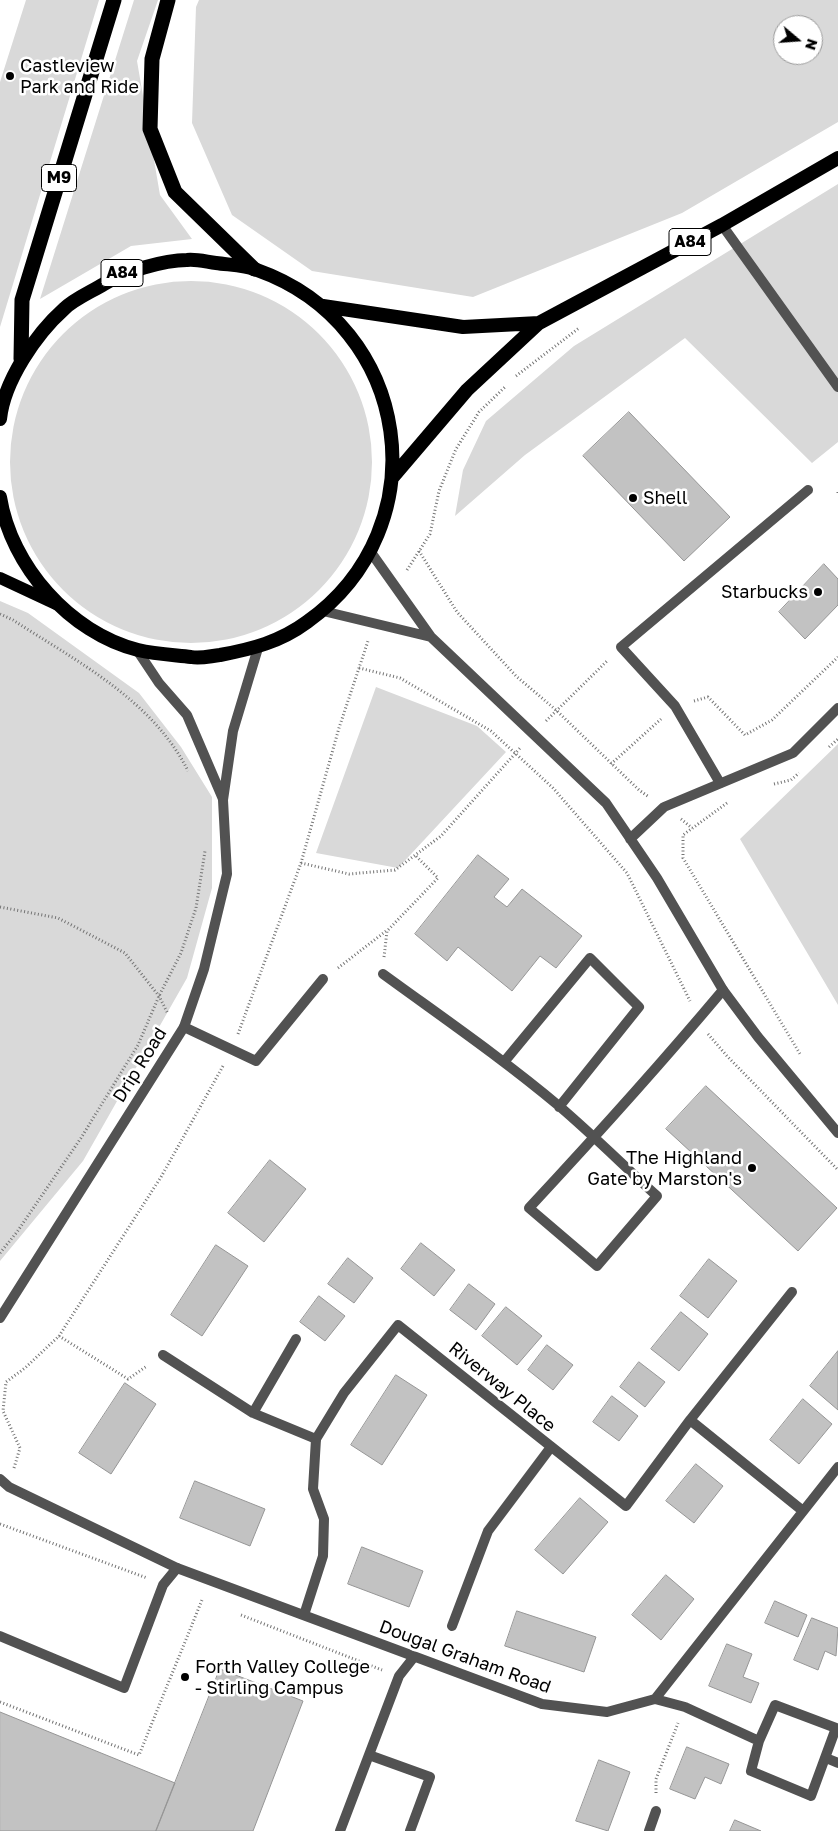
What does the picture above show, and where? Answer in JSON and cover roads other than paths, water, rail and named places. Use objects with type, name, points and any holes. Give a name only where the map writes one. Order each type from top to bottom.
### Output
[{"type":"highway","name":"M9","points":[[22,359],[22,300],[114,0]]},
{"type":"highway","points":[[168,0],[152,59],[150,128],[175,192],[254,268]]},
{"type":"highway","name":"A84","points":[[392,478],[467,390],[539,323],[722,225],[838,158]]},
{"type":"highway","name":"A84","points":[[0,414],[10,384],[22,359],[64,308],[122,273],[188,260],[254,268],[290,284],[323,306],[350,334],[366,358],[385,402],[392,440],[392,478],[385,516],[370,551],[350,583],[323,611],[292,632],[258,648],[198,658],[137,650],[95,632],[59,606],[25,564],[3,516],[0,497]]},
{"type":"highway","name":"A84","points":[[323,306],[463,327],[539,323]]},
{"type":"main road","name":"A84","points":[[0,578],[59,606]]},
{"type":"street","points":[[722,225],[838,387]]},
{"type":"street","points":[[720,783],[675,706],[621,647],[808,490]]},
{"type":"street","points":[[370,551],[431,637],[606,803],[657,878],[723,990],[758,1037],[838,1133]]},
{"type":"street","points":[[323,611],[431,637]]},
{"type":"street","name":"Drip Road","points":[[0,1318],[184,1027],[204,969],[226,874],[223,800],[233,731],[258,648]]},
{"type":"street","name":"Drip Road","points":[[137,650],[159,683],[187,715],[223,800]]},
{"type":"street","points":[[630,839],[664,807],[793,754],[838,708]]},
{"type":"street","points":[[504,1062],[590,958],[639,1008],[559,1107]]},
{"type":"street","points":[[383,974],[504,1062],[559,1107],[594,1138],[657,1196],[597,1266],[529,1208],[594,1138],[723,990]]},
{"type":"street","points":[[184,1027],[256,1061],[323,979]]},
{"type":"street","name":"Riverway Place","points":[[304,1615],[323,1556],[324,1519],[313,1489],[316,1439],[344,1393],[398,1325],[626,1506],[690,1420],[792,1292]]},
{"type":"street","points":[[253,1414],[296,1339]]},
{"type":"street","points":[[163,1356],[253,1414],[316,1439]]},
{"type":"street","points":[[690,1420],[803,1510]]},
{"type":"street","points":[[452,1626],[488,1531],[551,1447]]},
{"type":"street","points":[[759,1740],[685,1707],[655,1700],[838,1467]]},
{"type":"street","name":"Dougal Graham Road","points":[[0,1478],[9,1487],[177,1568],[542,1704],[607,1712],[655,1700]]},
{"type":"street","points":[[0,1636],[124,1688],[163,1585],[177,1568]]},
{"type":"street","points":[[340,1831],[399,1676],[414,1657]]},
{"type":"street","points":[[775,1705],[836,1728],[826,1758],[811,1796],[751,1770],[759,1740],[775,1705]]},
{"type":"street","points":[[369,1755],[430,1777],[410,1831]]},
{"type":"street","points":[[826,1758],[838,1762]]},
{"type":"street","points":[[649,1831],[656,1811]]},
{"type":"place","name":"Castleview Park and Ride","points":[[10,76]]},
{"type":"place","name":"Shell","points":[[633,498]]},
{"type":"place","name":"Starbucks","points":[[818,592]]},
{"type":"place","name":"The Highland Gate by Marston's","points":[[752,1168]]},
{"type":"place","name":"Forth Valley College - Stirling Campus","points":[[185,1677]]}]
